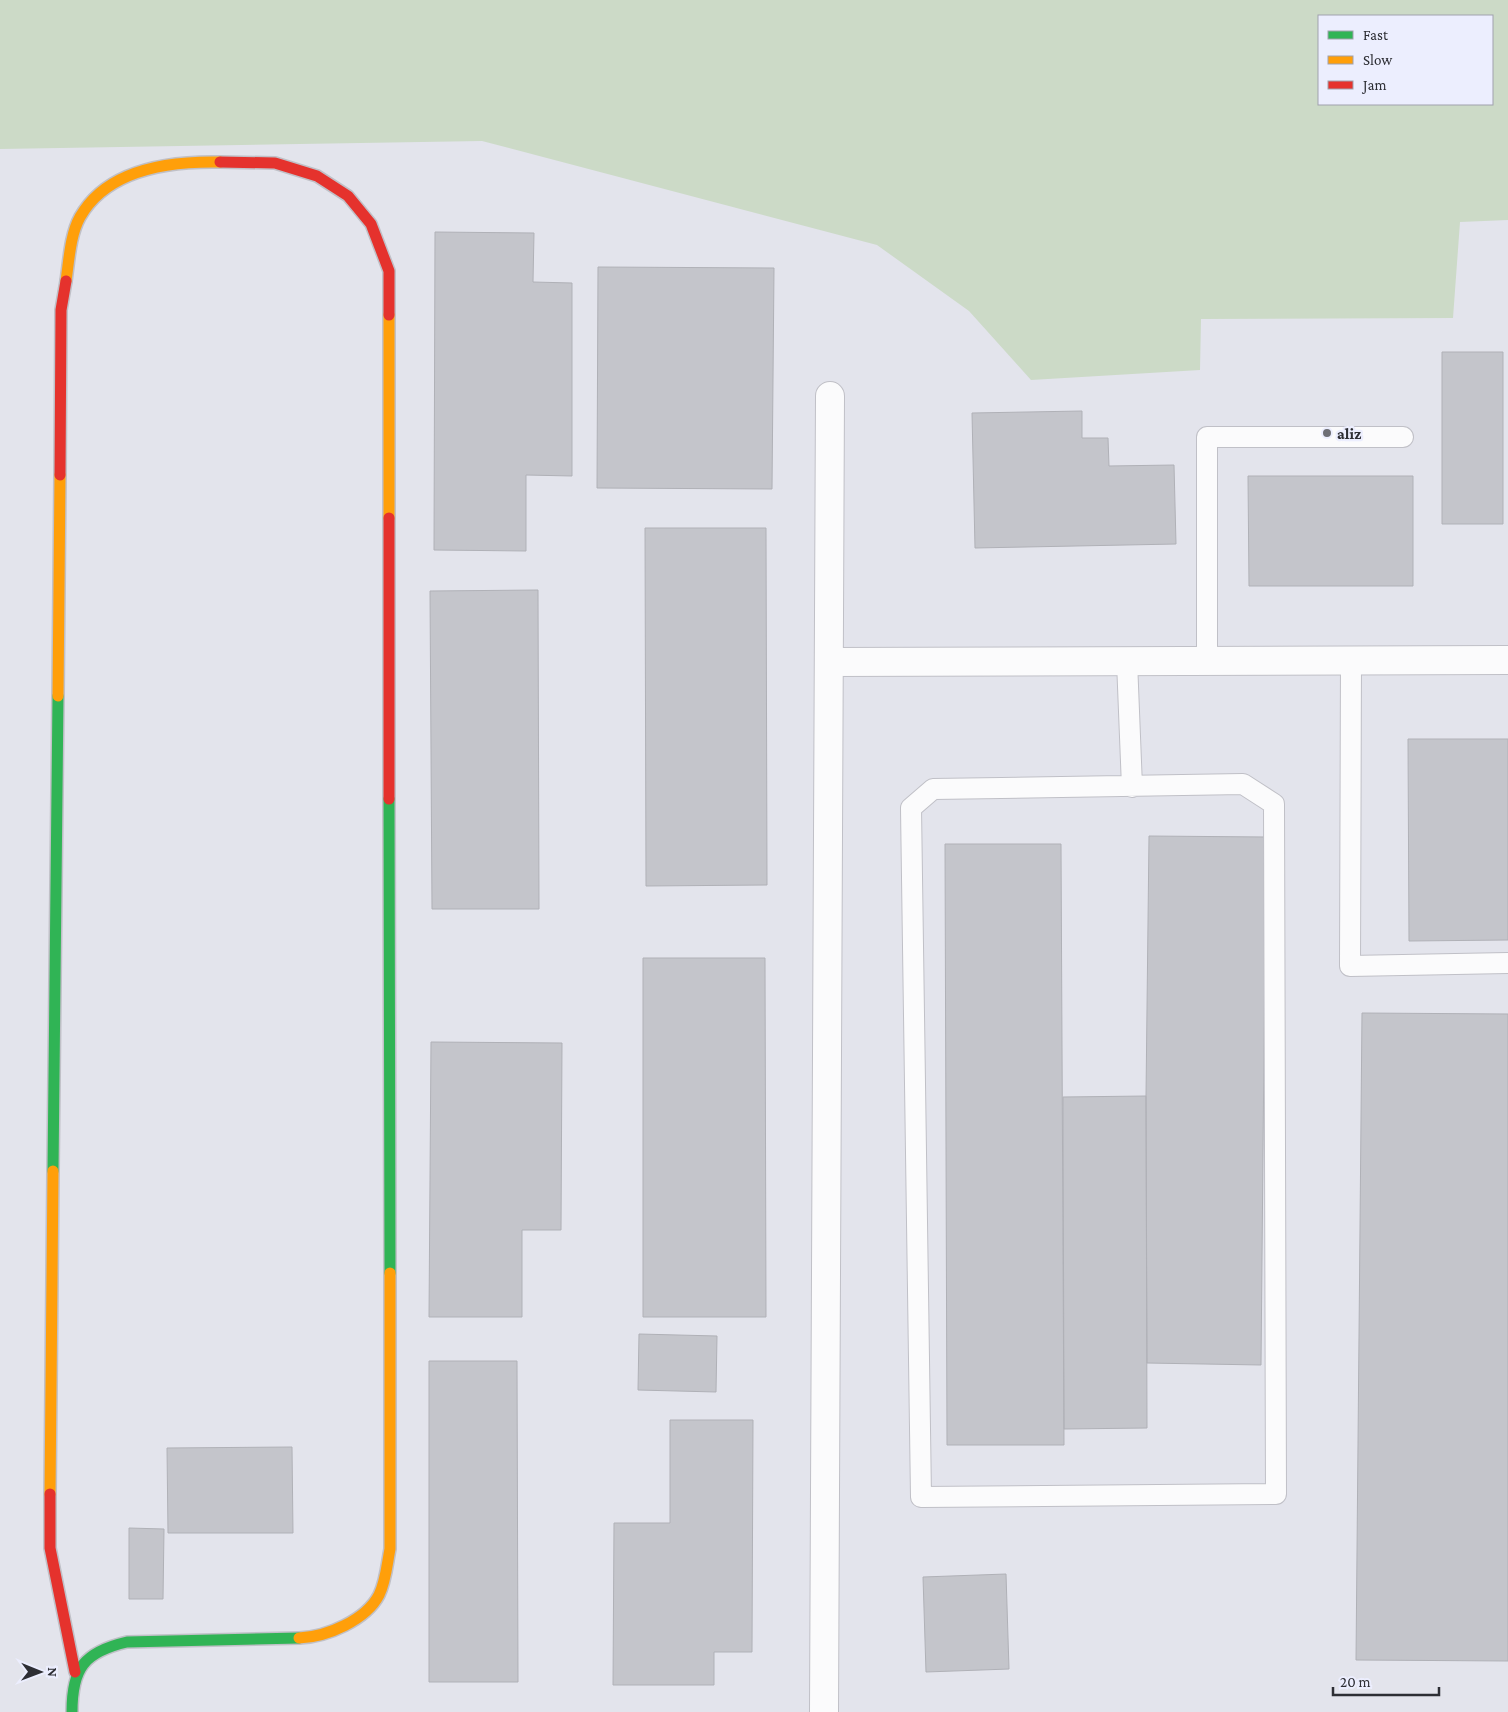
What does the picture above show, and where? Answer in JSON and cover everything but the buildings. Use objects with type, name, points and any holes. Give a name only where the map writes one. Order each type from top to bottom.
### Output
[{"type":"street","points":[[72,1712],[71,1694],[75,1672],[50,1548],[61,310],[71,246],[80,217],[102,191],[138,171],[186,161],[275,163],[317,176],[348,196],[371,224],[389,271],[390,1549],[378,1597],[356,1619],[328,1632],[303,1638],[127,1642],[105,1646],[88,1658],[75,1672]]},
{"type":"street","points":[[824,1712],[830,396]]},
{"type":"street","points":[[829,662],[1508,660]]},
{"type":"lane","points":[[1207,661],[1207,438],[1403,437]]},
{"type":"lane","points":[[1351,660],[1350,966],[1508,963]]},
{"type":"lane","points":[[1127,661],[1132,787]]},
{"type":"lane","points":[[1243,784],[1274,804],[1276,1494],[920,1497],[911,808],[933,789],[1132,787],[1243,784]]},
{"type":"green space","points":[[0,0],[1508,0],[1508,220],[1460,222],[1453,318],[1201,319],[1200,370],[1031,380],[969,311],[877,245],[482,141],[0,149]]},
{"type":"traffic: fast","points":[[53,1171],[58,696]]},
{"type":"traffic: fast","points":[[389,799],[390,1273]]},
{"type":"traffic: fast","points":[[72,1712],[75,1684],[83,1664],[100,1651],[112,1646],[127,1642],[299,1638]]},
{"type":"traffic: slow","points":[[66,281],[70,248],[80,217],[92,201],[106,188],[123,178],[161,166],[181,163],[220,162]]},
{"type":"traffic: slow","points":[[389,315],[389,518]]},
{"type":"traffic: slow","points":[[58,696],[60,475]]},
{"type":"traffic: slow","points":[[50,1494],[53,1171]]},
{"type":"traffic: slow","points":[[299,1638],[310,1637],[345,1626],[373,1604],[379,1595],[385,1578],[390,1549],[390,1273]]},
{"type":"traffic: jam","points":[[220,162],[275,163],[317,176],[348,196],[371,224],[389,271],[389,315]]},
{"type":"traffic: jam","points":[[60,475],[61,310],[66,281]]},
{"type":"traffic: jam","points":[[389,518],[389,799]]},
{"type":"traffic: jam","points":[[50,1494],[50,1548],[75,1672]]},
{"type":"place","name":"aliz","points":[[1327,433]]}]
